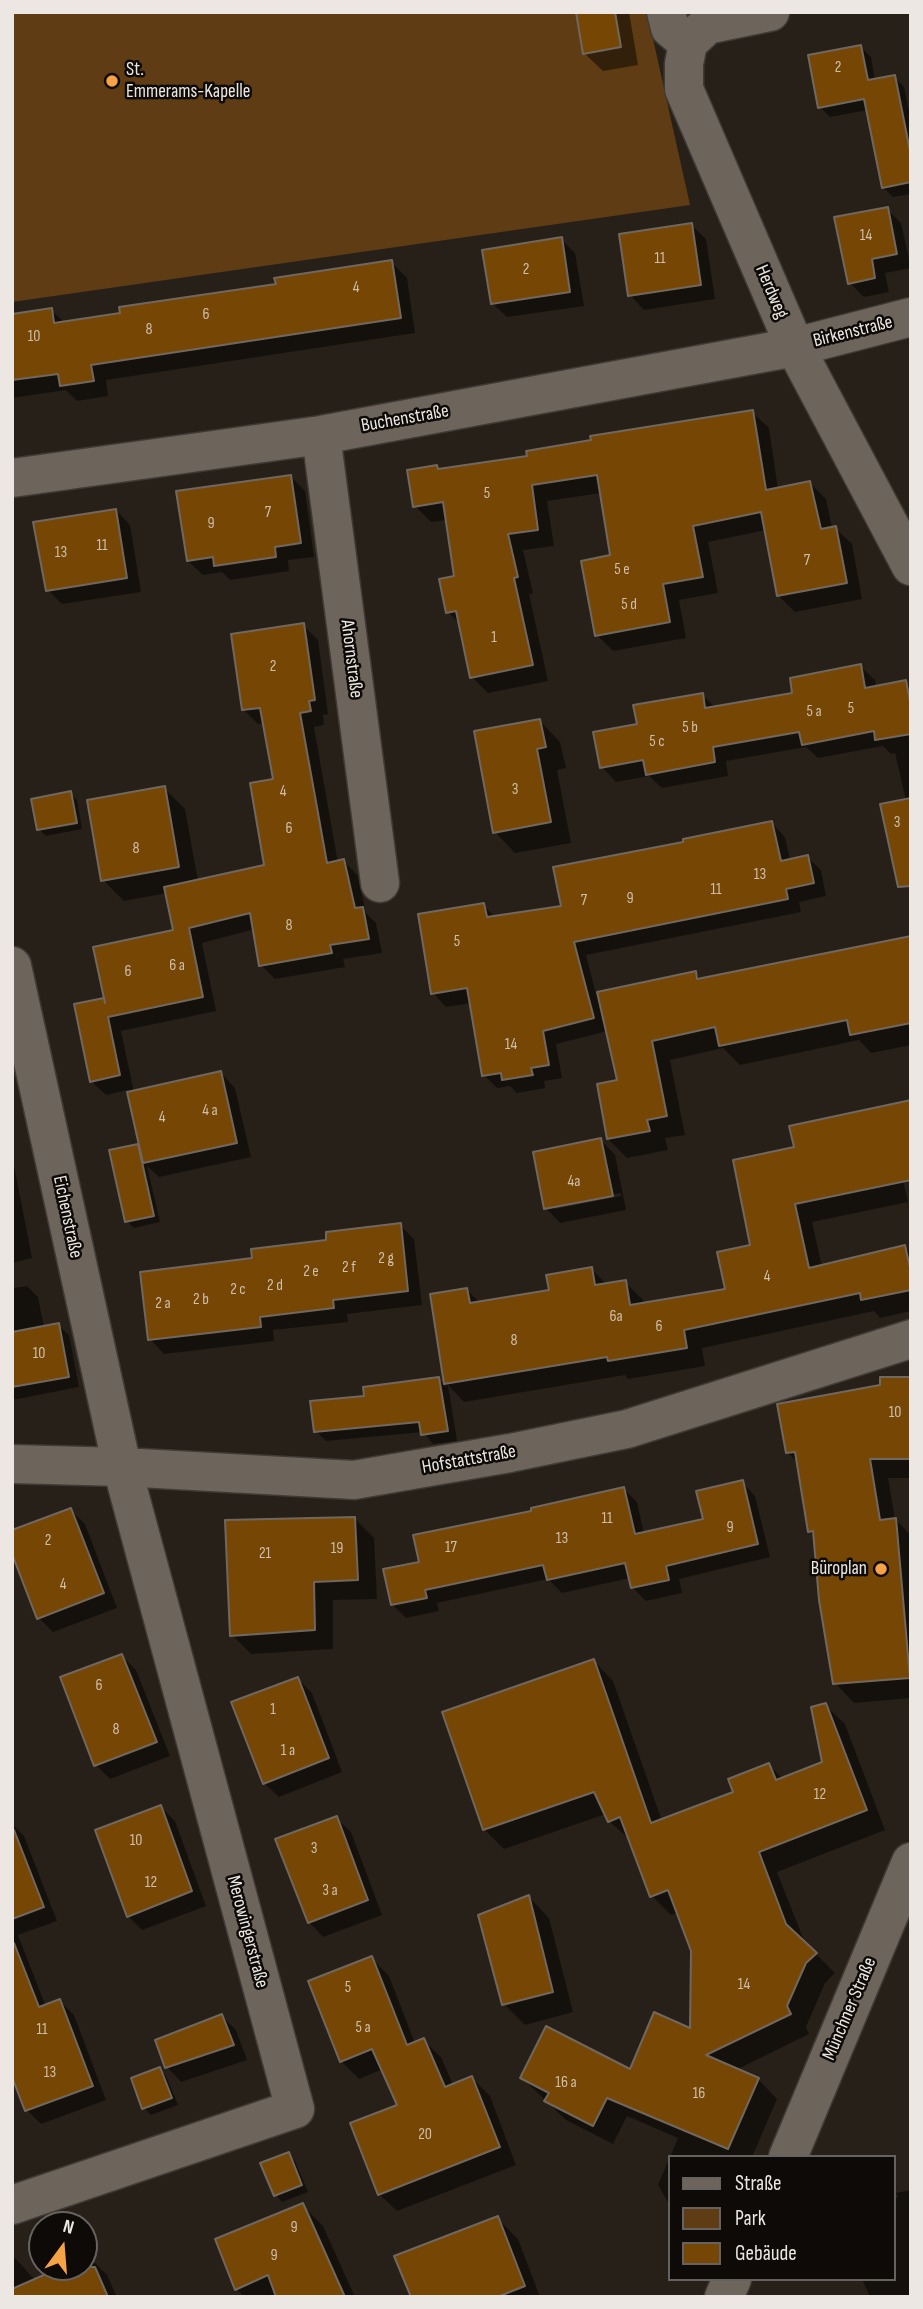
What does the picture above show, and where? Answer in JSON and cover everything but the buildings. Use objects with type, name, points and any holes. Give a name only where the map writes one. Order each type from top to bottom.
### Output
[{"type":"street","points":[[666,12],[670,28],[688,43],[707,25],[770,12]]},
{"type":"street","name":"Herdweg","points":[[688,43],[684,64],[684,89],[795,347],[911,566]]},
{"type":"street","name":"Birkenstraße","points":[[795,347],[911,317]]},
{"type":"street","name":"Buchenstraße","points":[[12,478],[321,435],[795,347]]},
{"type":"street","name":"Ahornstraße","points":[[321,435],[380,883]]},
{"type":"street","name":"Eichenstraße","points":[[12,966],[122,1467]]},
{"type":"street","name":"Hofstattstraße","points":[[12,1464],[122,1467],[354,1480],[510,1453],[627,1429],[911,1339]]},
{"type":"street","name":"Merowingerstraße","points":[[12,2205],[296,2109],[122,1467]]},
{"type":"street","name":"Münchner Straße","points":[[790,2155],[911,1861]]},
{"type":"street","points":[[724,2297],[731,2281]]},
{"type":"green space","points":[[12,12],[647,12],[690,205],[12,302]]},
{"type":"place","name":"St. Emmerams-Kapelle","points":[[112,81]]},
{"type":"place","name":"Büroplan","points":[[881,1569]]}]
